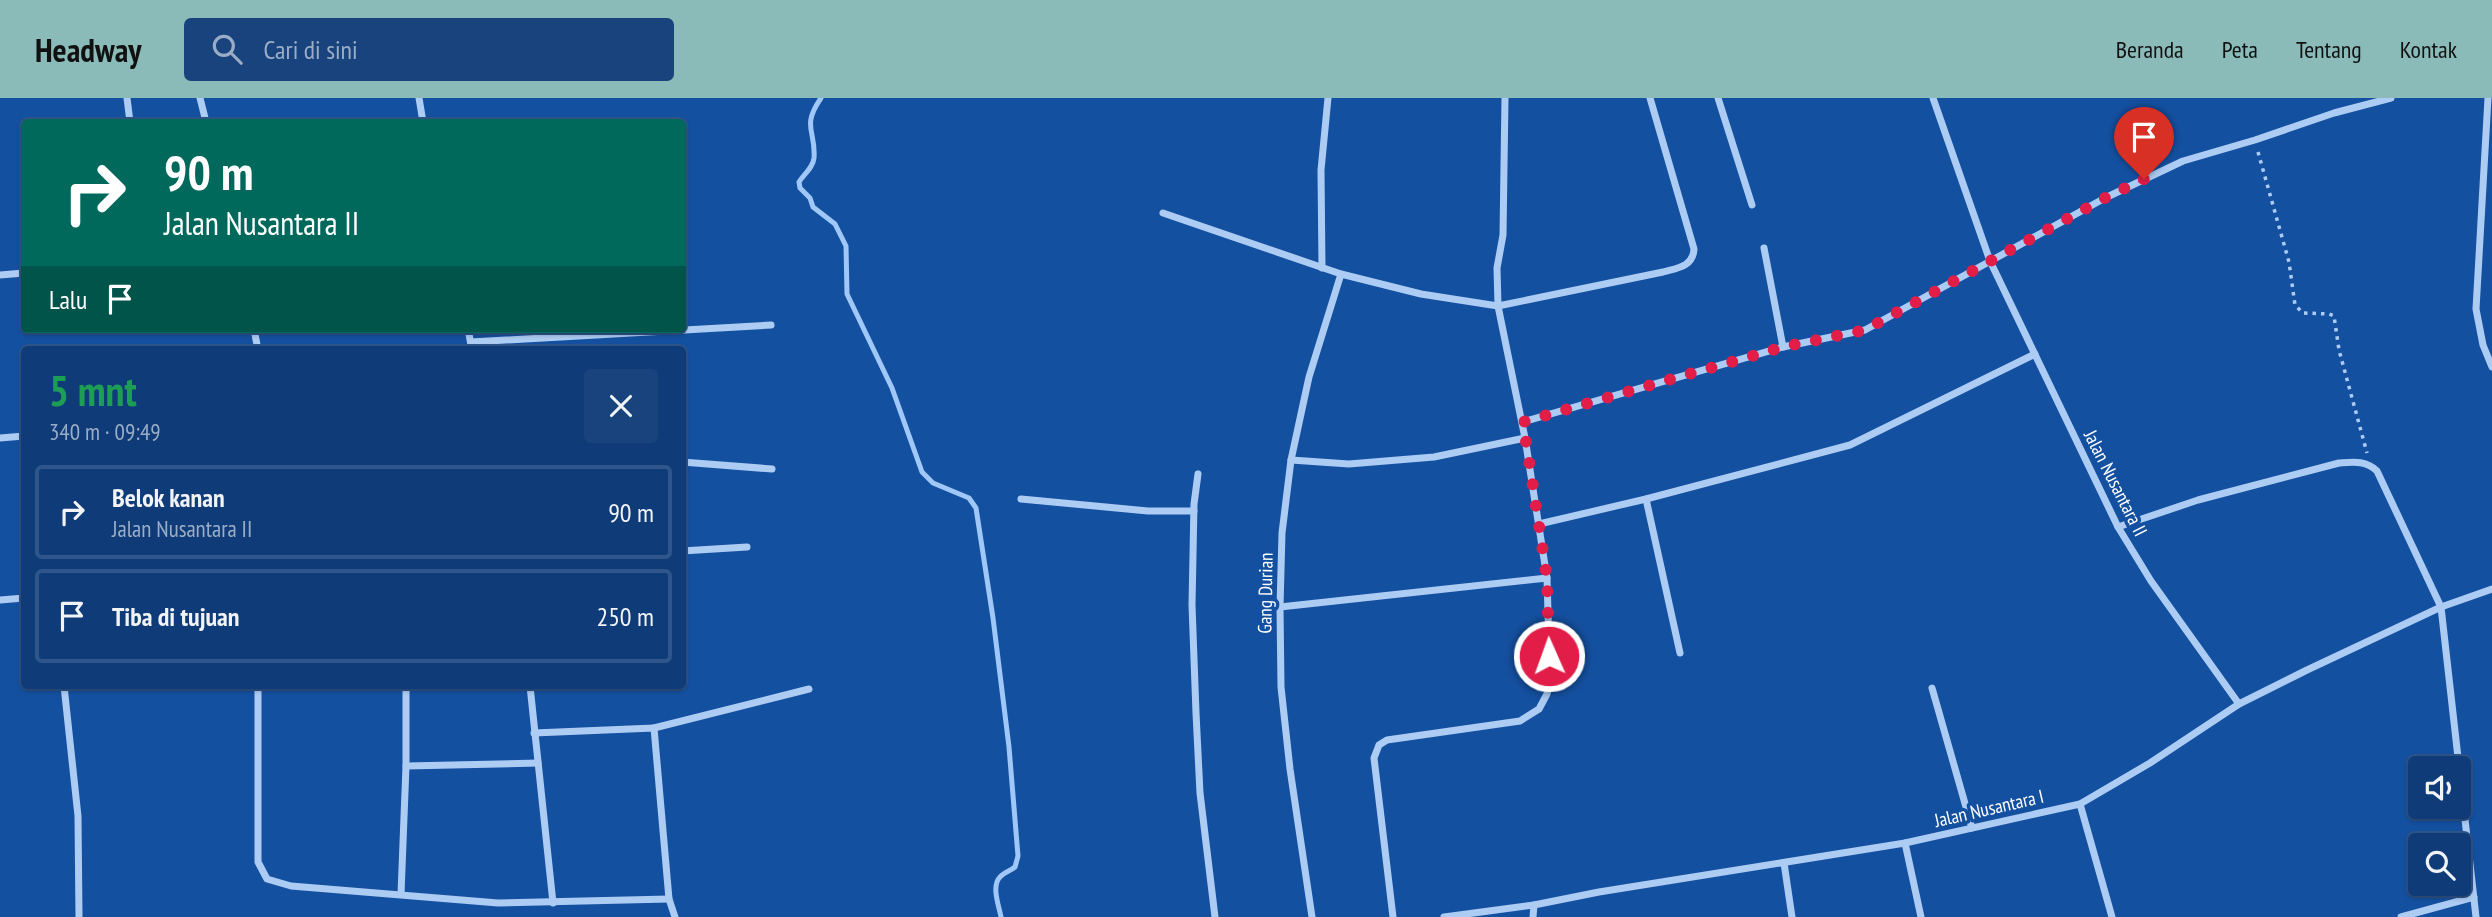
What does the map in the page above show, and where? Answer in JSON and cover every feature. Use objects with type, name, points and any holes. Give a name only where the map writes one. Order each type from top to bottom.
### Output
[{"type":"street","points":[[127,98],[130,119]]},
{"type":"street","points":[[200,98],[205,119]]},
{"type":"street","points":[[419,98],[422,119]]},
{"type":"street","points":[[1322,268],[1321,170],[1328,98]]},
{"type":"street","points":[[1393,917],[1374,758],[1378,745],[1387,740],[1520,721],[1539,709],[1550,682],[1547,578],[1523,422],[1498,306],[1497,268],[1503,235],[1505,98]]},
{"type":"street","points":[[1163,213],[1341,274],[1421,294],[1498,306],[1663,272],[1682,267],[1694,256],[1693,244],[1650,98]]},
{"type":"street","points":[[1718,98],[1752,205]]},
{"type":"street","name":"Jalan Nusantara II","points":[[1933,98],[1990,261],[2118,527],[2151,581],[2239,704]]},
{"type":"street","points":[[1523,422],[1783,347],[1865,330],[2105,198],[2183,161],[2334,113],[2391,98]]},
{"type":"street","points":[[2488,98],[2476,309],[2483,345],[2492,368]]},
{"type":"street","points":[[1764,248],[1783,347]]},
{"type":"street","points":[[0,275],[21,273]]},
{"type":"street","name":"Gang Durian","points":[[1312,917],[1281,687],[1282,533],[1291,460],[1309,377],[1341,274]]},
{"type":"street","points":[[686,329],[771,325]]},
{"type":"street","points":[[472,346],[630,333]]},
{"type":"street","points":[[1539,524],[1646,499],[1850,445],[2035,354]]},
{"type":"street","points":[[0,438],[21,436]]},
{"type":"street","points":[[1291,460],[1349,464],[1434,457],[1524,438]]},
{"type":"street","points":[[686,462],[772,469]]},
{"type":"street","points":[[2118,527],[2198,500],[2339,464],[2357,462],[2371,465],[2377,471],[2441,607],[2476,917]]},
{"type":"street","points":[[1198,474],[1194,510],[1192,605],[1196,713],[1200,793],[1215,917]]},
{"type":"street","points":[[1021,499],[1148,511],[1194,510]]},
{"type":"street","points":[[1646,499],[1680,653]]},
{"type":"street","points":[[686,551],[747,547]]},
{"type":"street","points":[[1280,607],[1547,578]]},
{"type":"street","name":"Jalan Nusantara I","points":[[1444,917],[1534,905],[1599,892],[1905,843],[2080,804],[2239,704],[2441,607],[2492,589]]},
{"type":"street","points":[[0,600],[21,598]]},
{"type":"street","points":[[1933,688],[1972,828]]},
{"type":"street","points":[[64,689],[78,816],[79,917]]},
{"type":"street","points":[[258,689],[258,862],[267,879],[291,886],[498,903],[670,899]]},
{"type":"street","points":[[401,894],[407,766],[406,689]]},
{"type":"street","points":[[530,689],[553,902]]},
{"type":"street","points":[[534,733],[654,728],[809,689]]},
{"type":"street","points":[[654,728],[670,899],[675,917]]},
{"type":"street","points":[[407,766],[538,762]]},
{"type":"street","points":[[2080,804],[2112,917]]},
{"type":"street","points":[[1905,843],[1921,917]]},
{"type":"street","points":[[1784,863],[1792,917]]},
{"type":"street","points":[[2401,917],[2474,897]]},
{"type":"street","points":[[1533,917],[1534,905]]},
{"type":"path","points":[[2255,140],[2289,262],[2295,306],[2303,313],[2334,316],[2339,350],[2371,465]]},
{"type":"waterway","points":[[821,98],[811,122],[813,162],[799,182],[800,188],[810,198],[813,207],[835,224],[846,246],[847,294],[892,388],[922,472],[933,483],[969,498],[976,508],[1009,747],[1018,856],[1015,867],[997,881],[996,896],[1001,917]]},
{"type":"route","points":[[1549,656],[1547,578],[1523,422],[1783,347],[1865,330],[2144,179]]}]
